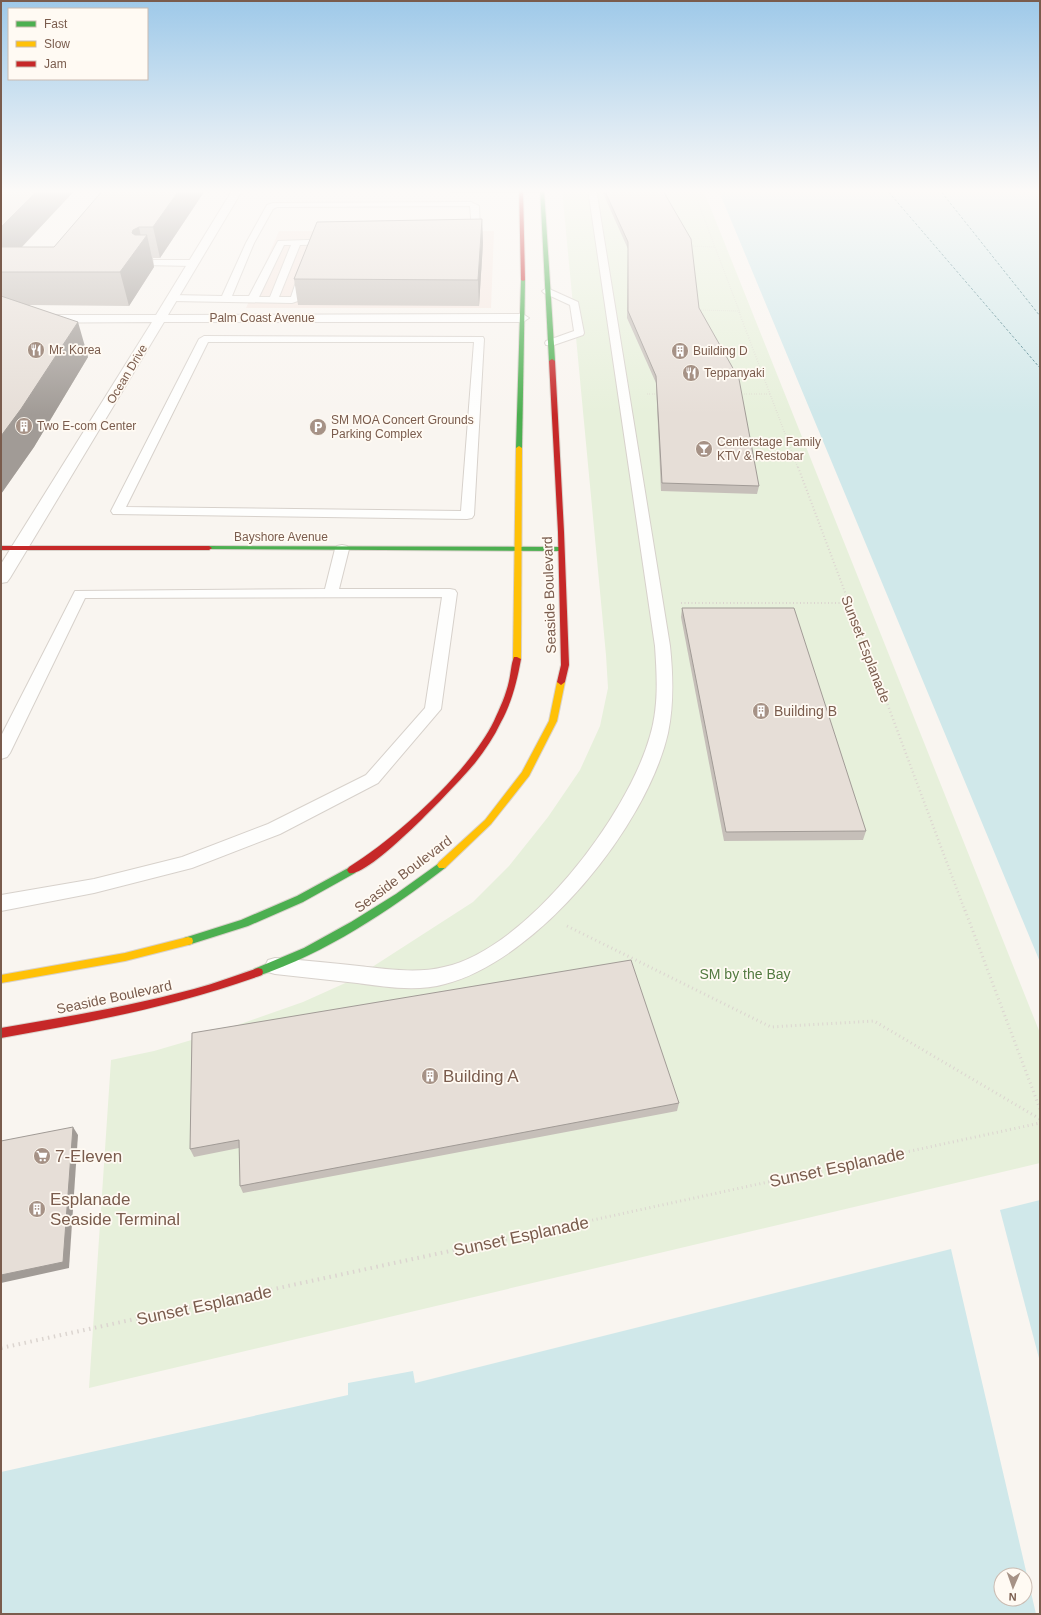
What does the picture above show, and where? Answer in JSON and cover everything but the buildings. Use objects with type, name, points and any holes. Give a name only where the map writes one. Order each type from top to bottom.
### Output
[{"type":"street","name":"Ocean Drive","points":[[1,578],[73,463],[192,264]]},
{"type":"street","name":"Seaside Boulevard","points":[[1,979],[85,966],[181,945],[268,915],[325,887],[385,849],[411,828],[435,804],[479,754],[508,700],[513,683],[518,645],[518,457],[523,318],[522,264]]},
{"type":"street","name":"Seaside Boulevard","points":[[1,1033],[158,1004],[226,984],[275,966],[318,947],[360,924],[428,876],[484,826],[523,777],[546,739],[556,717],[564,681],[565,665],[561,549],[546,264]]},
{"type":"street","name":"Palm Coast Avenue","points":[[1,319],[523,318]]},
{"type":"street","name":"Bayshore Avenue","points":[[1,548],[561,549]]},
{"type":"lane","points":[[226,298],[241,264]]},
{"type":"lane","points":[[252,300],[270,264]]},
{"type":"lane","points":[[272,300],[287,264]]},
{"type":"lane","points":[[172,298],[226,298],[252,300],[295,298],[307,264]]},
{"type":"lane","points":[[275,966],[402,980],[444,976],[482,962],[545,915],[588,866],[620,822],[645,773],[659,734],[665,697],[663,658],[625,394],[604,264]]},
{"type":"lane","points":[[547,291],[575,304],[580,332],[550,343]]},
{"type":"lane","points":[[339,339],[479,339],[467,515],[118,511],[204,339],[339,339],[351,334],[355,318]]},
{"type":"lane","points":[[331,593],[342,549]]},
{"type":"lane","points":[[1,753],[80,594],[450,593],[433,709],[372,779],[274,828],[185,863],[94,886],[1,903]]},
{"type":"path","name":"Sunset Esplanade","points":[[722,264],[1040,1109]]},
{"type":"path","points":[[691,310],[739,311]]},
{"type":"path","points":[[625,394],[663,394]]},
{"type":"path","points":[[732,394],[770,394]]},
{"type":"path","points":[[656,603],[849,603]]},
{"type":"path","points":[[545,915],[771,1027],[874,1021],[1040,1119]]},
{"type":"path","name":"Sunset Esplanade","points":[[1,1348],[1040,1123]]},
{"type":"shaded area","points":[[265,264],[493,264],[491,308],[246,308]]},
{"type":"green space","name":"SM by the Bay","points":[[569,264],[733,264],[1040,1033],[1040,1163],[89,1388],[111,1060],[154,1051],[212,1034],[303,1002],[352,980],[473,902],[509,866],[548,817],[580,770],[600,726],[608,688]]},
{"type":"water","points":[[749,264],[1040,264],[1040,962]]},
{"type":"water","points":[[1040,1200],[1040,1362],[1000,1210]]},
{"type":"water","points":[[951,1249],[1025,1567],[993,1567],[993,1607],[1033,1607],[1033,1601],[1036,1614],[1,1614],[1,1472],[348,1395],[348,1383],[413,1371],[415,1383]]},
{"type":"ferry route","points":[[951,264],[1040,368]]},
{"type":"ferry route","points":[[999,264],[1040,316]]},
{"type":"traffic: fast","points":[[546,264],[552,361]]},
{"type":"traffic: fast","points":[[519,448],[523,280]]},
{"type":"traffic: fast","points":[[209,548],[561,549]]},
{"type":"traffic: fast","points":[[258,972],[283,962],[354,925],[399,897],[442,865]]},
{"type":"traffic: fast","points":[[188,941],[244,923],[300,899],[352,870]]},
{"type":"traffic: slow","points":[[517,659],[519,448]]},
{"type":"traffic: slow","points":[[442,865],[488,822],[526,774],[553,721],[561,682]]},
{"type":"traffic: slow","points":[[1,979],[125,957],[188,941]]},
{"type":"traffic: jam","points":[[523,264],[523,280]]},
{"type":"traffic: jam","points":[[552,361],[561,532],[565,665],[561,682]]},
{"type":"traffic: jam","points":[[1,548],[209,548]]},
{"type":"traffic: jam","points":[[352,870],[382,850],[409,826],[443,793],[473,759],[486,742],[506,703],[513,682],[517,659]]},
{"type":"traffic: jam","points":[[1,1033],[131,1009],[195,993],[258,972]]},
{"type":"place","name":"Mr. Korea","points":[[36,350]]},
{"type":"place","name":"Building D","points":[[680,351]]},
{"type":"place","name":"Teppanyaki","points":[[691,373]]},
{"type":"place","name":"Two E-com Center","points":[[24,426]]},
{"type":"place","name":"SM MOA Concert Grounds Parking Complex","points":[[318,427]]},
{"type":"place","name":"Centerstage Family KTV & Restobar","points":[[704,449]]},
{"type":"place","name":"Building B","points":[[761,711]]},
{"type":"place","name":"Building A","points":[[430,1076]]},
{"type":"place","name":"7-Eleven","points":[[42,1156]]},
{"type":"place","name":"Esplanade Seaside Terminal","points":[[37,1209]]}]
